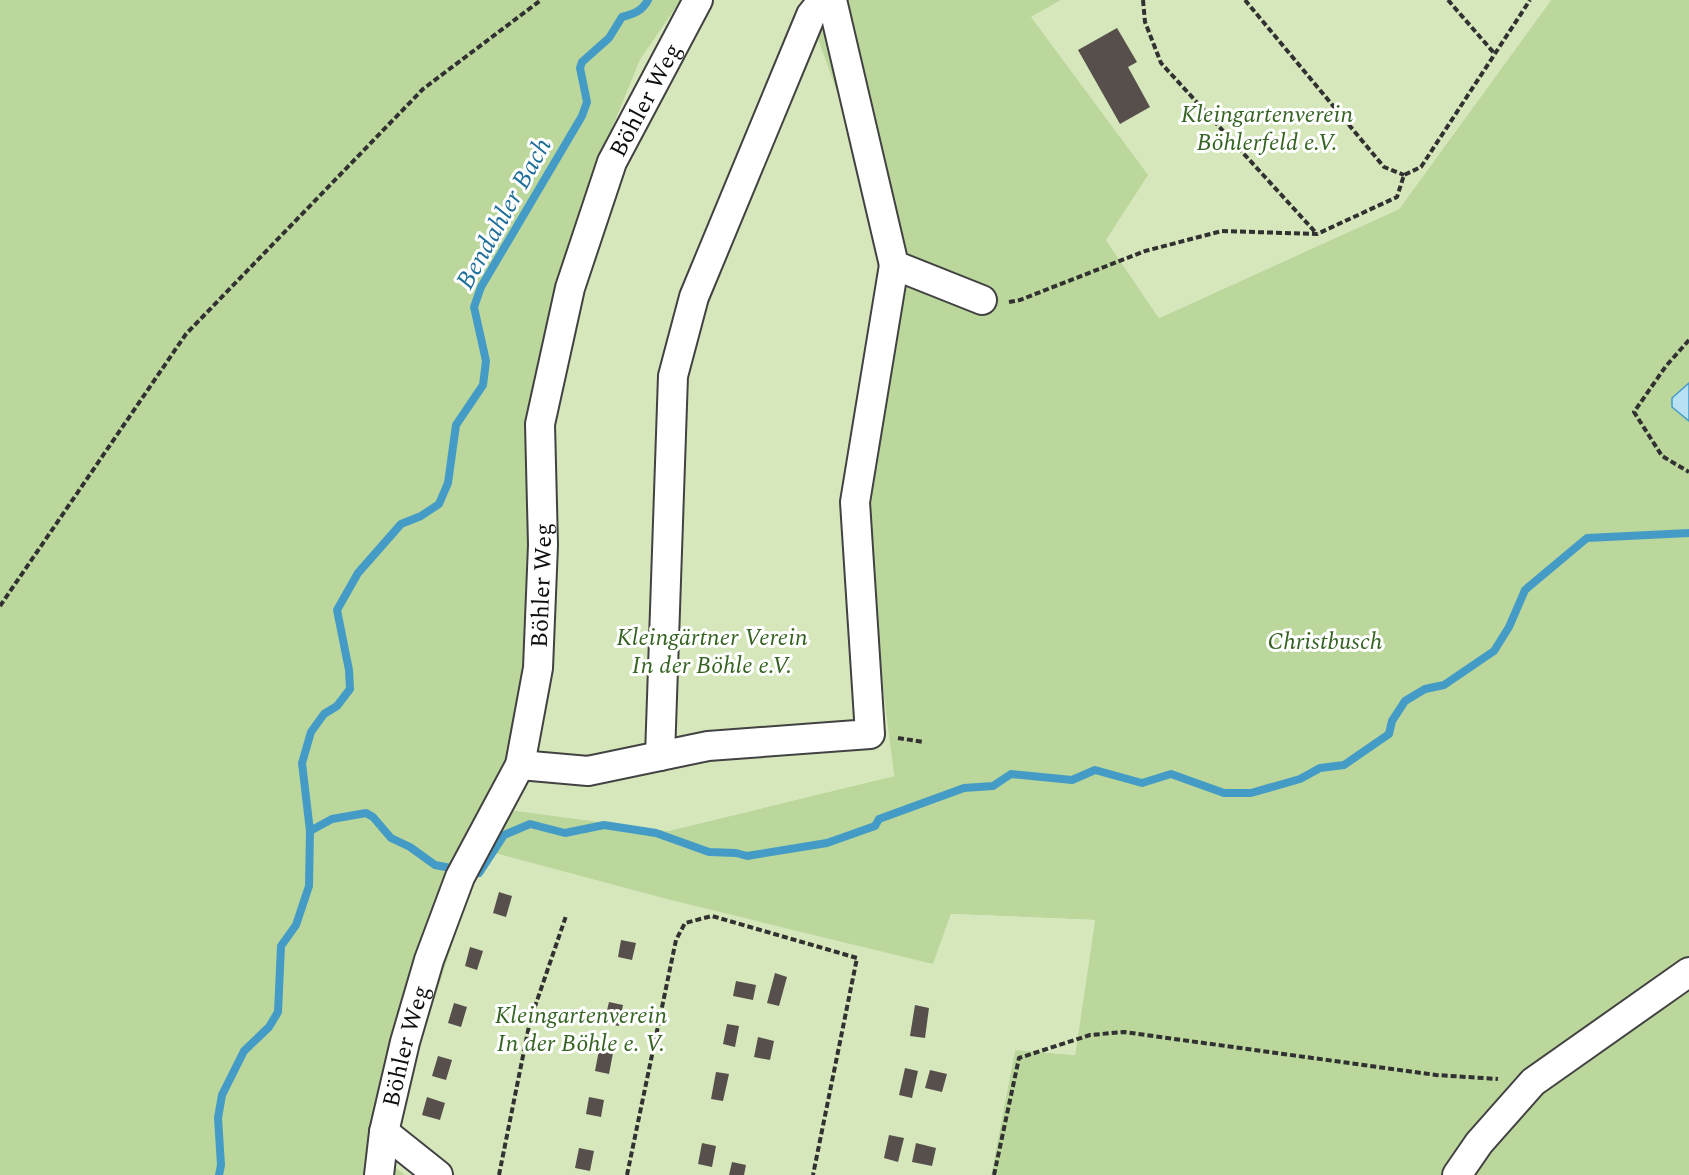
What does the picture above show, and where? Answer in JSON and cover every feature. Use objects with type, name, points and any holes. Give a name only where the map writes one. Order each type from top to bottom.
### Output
[{"type":"street","name":"Böhler Weg","points":[[379,1175],[384,1132],[405,1041],[429,960],[460,877],[520,765],[538,668],[543,545],[540,424],[570,288],[612,162],[698,0]]},
{"type":"street","points":[[660,756],[673,376],[701,278],[811,15],[823,0]]},
{"type":"street","points":[[520,765],[588,771],[708,746],[870,734],[855,502],[894,265],[832,0]]},
{"type":"street","points":[[894,265],[982,300]]},
{"type":"street","points":[[1457,1175],[1479,1143],[1533,1082],[1689,972]]},
{"type":"street","points":[[384,1132],[438,1175]]},
{"type":"path","points":[[0,606],[186,334],[423,89],[541,0]]},
{"type":"path","points":[[1143,0],[1145,22],[1161,63],[1317,234]]},
{"type":"path","points":[[1245,0],[1384,167],[1404,175]]},
{"type":"path","points":[[1448,0],[1494,53]]},
{"type":"path","points":[[982,300],[1003,303],[1020,300],[1145,252],[1222,231],[1317,234],[1397,197],[1404,175],[1421,166],[1530,0]]},
{"type":"path","points":[[1689,340],[1666,366],[1634,412],[1662,456],[1689,472]]},
{"type":"path","points":[[499,1175],[530,1021],[566,916]]},
{"type":"path","points":[[627,1175],[676,940],[685,923],[712,916],[857,958],[813,1175]]},
{"type":"path","points":[[994,1175],[1019,1058],[1090,1035],[1124,1032],[1436,1075],[1533,1082]]},
{"type":"green space","name":"Christbusch","points":[[0,0],[681,0],[640,60],[580,207],[552,429],[510,810],[668,831],[894,776],[860,508],[904,280],[804,0],[1061,0],[1031,17],[1148,175],[1106,240],[1159,318],[1399,209],[1551,0],[1689,0],[1689,1175],[991,1175],[1015,1050],[1075,1055],[1095,920],[951,914],[933,964],[670,900],[483,850],[383,1159],[406,1175],[0,1175]]},
{"type":"green space","name":"Kleingärtner Verein In der Böhle e.V.","points":[[681,0],[804,0],[904,280],[860,508],[894,776],[668,831],[510,810],[552,429],[580,207],[640,60]]},
{"type":"green space","name":"Kleingartenverein Böhlerfeld e.V.","points":[[1061,0],[1551,0],[1399,209],[1159,318],[1106,240],[1030,17]]},
{"type":"green space","name":"Kleingartenverein In der Böhle e. V.","points":[[483,850],[670,900],[933,963],[951,914],[1095,920],[1075,1055],[1015,1050],[991,1175],[406,1175],[383,1159]]},
{"type":"water","points":[[1689,383],[1689,421],[1672,407],[1672,398]]},
{"type":"building","points":[[1117,28],[1137,62],[1128,67],[1150,107],[1120,124],[1078,50]]},
{"type":"building","points":[[499,892],[512,896],[506,917],[493,913]]},
{"type":"building","points":[[621,940],[636,943],[632,960],[618,957]]},
{"type":"building","points":[[470,947],[483,951],[477,970],[465,966]]},
{"type":"building","points":[[775,973],[787,977],[779,1006],[767,1003]]},
{"type":"building","points":[[736,981],[756,985],[753,1000],[733,996]]},
{"type":"building","points":[[609,1002],[623,1005],[619,1026],[604,1023]]},
{"type":"building","points":[[454,1003],[467,1007],[461,1027],[448,1023]]},
{"type":"building","points":[[915,1005],[929,1008],[925,1038],[910,1036]]},
{"type":"building","points":[[727,1024],[739,1026],[735,1047],[723,1044]]},
{"type":"building","points":[[758,1037],[774,1041],[770,1060],[754,1057]]},
{"type":"building","points":[[599,1050],[613,1053],[609,1074],[595,1071]]},
{"type":"building","points":[[438,1056],[452,1060],[446,1080],[432,1076]]},
{"type":"building","points":[[905,1068],[918,1071],[912,1098],[899,1095]]},
{"type":"building","points":[[930,1070],[947,1074],[942,1092],[925,1088]]},
{"type":"building","points":[[716,1072],[729,1074],[723,1101],[711,1099]]},
{"type":"building","points":[[427,1097],[445,1103],[440,1120],[422,1115]]},
{"type":"building","points":[[589,1097],[604,1100],[601,1117],[586,1114]]},
{"type":"building","points":[[889,1135],[904,1138],[898,1162],[884,1158]]},
{"type":"building","points":[[702,1143],[716,1146],[712,1167],[698,1164]]},
{"type":"building","points":[[916,1143],[936,1148],[932,1166],[912,1162]]},
{"type":"building","points":[[579,1148],[594,1151],[590,1171],[575,1168]]},
{"type":"building","points":[[732,1162],[746,1165],[744,1175],[729,1175]]},
{"type":"waterway","name":"Bendahler Bach","points":[[219,1175],[221,1165],[218,1118],[222,1095],[244,1051],[269,1027],[278,1012],[281,946],[296,925],[309,886],[310,831],[302,763],[311,732],[324,714],[337,706],[350,689],[349,670],[337,610],[358,573],[401,524],[421,516],[439,504],[448,483],[456,425],[483,385],[486,361],[474,307],[481,287],[582,116],[587,102],[580,68],[582,62],[609,38],[622,17],[637,12],[648,0]]},
{"type":"waterway","points":[[479,873],[504,835],[530,824],[565,833],[604,825],[656,833],[709,852],[736,853],[747,856],[827,843],[875,826],[879,819],[964,788],[993,786],[1011,774],[1072,780],[1095,770],[1142,783],[1171,774],[1224,793],[1251,793],[1300,779],[1320,768],[1344,765],[1389,734],[1392,721],[1405,701],[1425,689],[1444,685],[1494,651],[1509,627],[1525,590],[1587,538],[1689,533]]},
{"type":"waterway","points":[[310,831],[332,819],[366,813],[373,817],[391,838],[410,847],[435,865],[451,868]]}]
